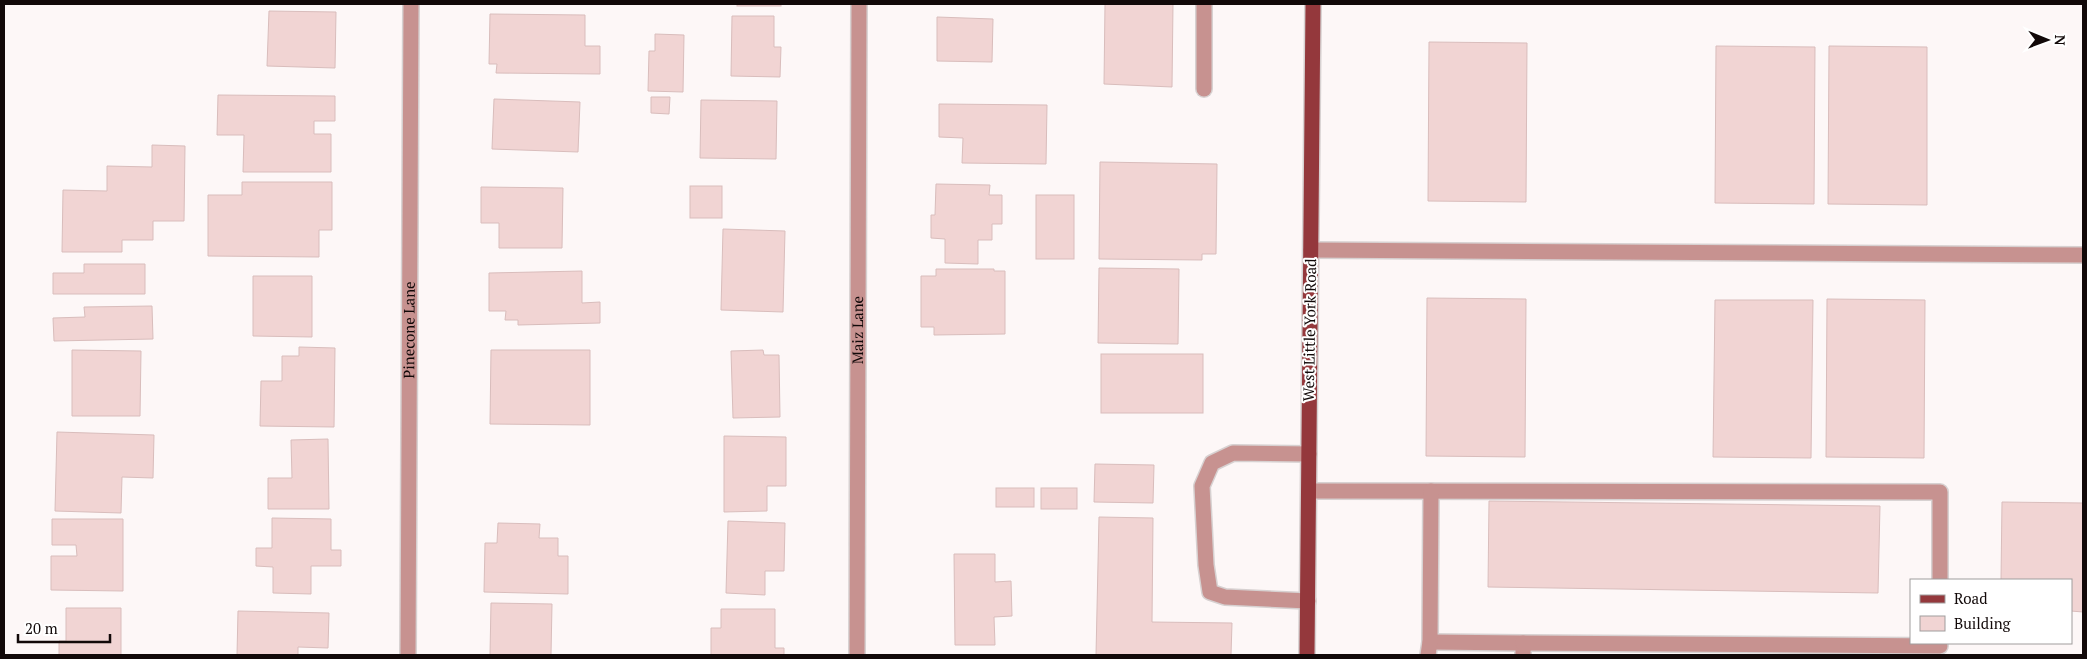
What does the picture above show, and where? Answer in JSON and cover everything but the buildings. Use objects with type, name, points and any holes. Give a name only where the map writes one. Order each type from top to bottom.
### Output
[{"type":"main road","name":"West Little York Road","points":[[1307,655],[1313,4]]},
{"type":"street","name":"Pinecone Lane","points":[[408,655],[412,4]]},
{"type":"street","name":"Maiz Lane","points":[[857,655],[859,4]]},
{"type":"street","points":[[1204,4],[1204,89]]},
{"type":"street","points":[[1311,250],[2083,255]]},
{"type":"street","points":[[1308,601],[1225,597],[1210,592],[1206,565],[1202,486],[1212,463],[1233,453],[1309,454]]},
{"type":"street","points":[[1309,491],[1940,492],[1940,579]]},
{"type":"street","points":[[1431,492],[1429,649],[1940,648]]}]
